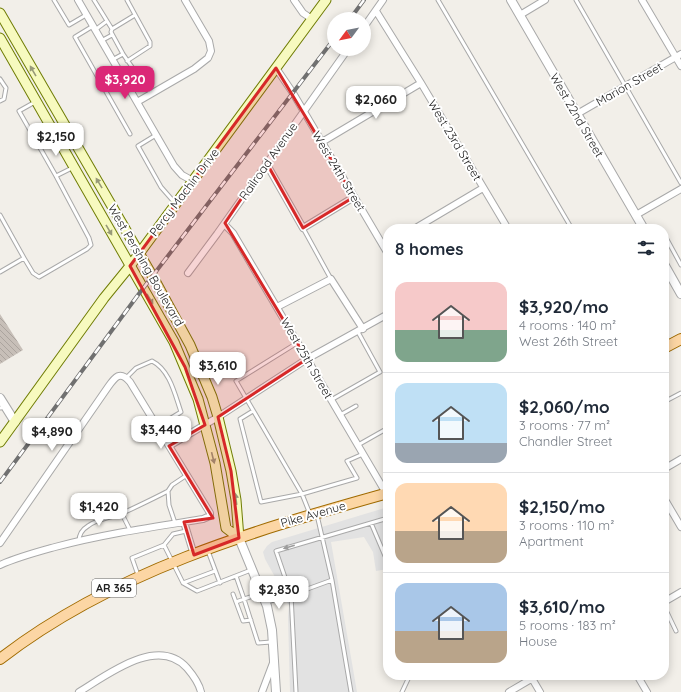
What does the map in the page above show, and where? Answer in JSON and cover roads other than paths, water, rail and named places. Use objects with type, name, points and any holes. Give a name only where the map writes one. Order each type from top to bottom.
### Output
[{"type":"main road","name":"Percy Machin Drive","points":[[0,442],[104,298],[130,266],[326,0]]},
{"type":"main road","name":"West Pershing Boulevard","points":[[0,13],[176,317],[190,345],[212,397],[232,471],[239,538]]},
{"type":"main road","name":"West Pershing Boulevard","points":[[0,38],[4,51],[36,101],[174,342],[198,399],[205,424],[215,463],[226,528],[239,538]]},
{"type":"main road","points":[[669,345],[681,339]]},
{"type":"main road","name":"Pike Avenue","points":[[239,538],[313,514],[383,495]]},
{"type":"main road","name":"AR 365","points":[[0,659],[40,630],[102,594],[138,576],[239,538]]},
{"type":"street","points":[[79,0],[86,15],[174,166],[182,175],[193,181]]},
{"type":"street","points":[[137,102],[194,69],[208,58],[211,50],[209,41],[185,0]]},
{"type":"street","points":[[294,0],[303,13],[312,18]]},
{"type":"street","points":[[371,17],[383,0]]},
{"type":"street","name":"West 22nd Street","points":[[511,0],[641,224]]},
{"type":"street","points":[[520,15],[545,0]]},
{"type":"street","points":[[642,0],[678,56],[681,66]]},
{"type":"street","name":"West 23rd Street","points":[[376,10],[505,224]]},
{"type":"street","name":"Railroad Avenue","points":[[188,272],[224,224],[343,56]]},
{"type":"street","name":"Marion Street","points":[[577,114],[678,56]]},
{"type":"street","name":"West 24th Street","points":[[276,68],[354,197],[383,240]]},
{"type":"street","points":[[322,142],[421,83]]},
{"type":"street","points":[[266,163],[303,228],[354,197]]},
{"type":"street","points":[[422,224],[483,188]]},
{"type":"street","points":[[636,215],[681,189]]},
{"type":"street","name":"West 25th Street","points":[[224,224],[233,233],[383,487]]},
{"type":"street","points":[[669,273],[681,294]]},
{"type":"street","points":[[277,306],[331,279],[360,331]]},
{"type":"street","points":[[169,446],[218,417],[307,359],[383,317]]},
{"type":"street","points":[[0,542],[108,387],[119,375],[126,378],[158,426],[210,513],[210,516],[203,519],[130,530],[38,551],[0,565]]},
{"type":"street","points":[[1,406],[15,422]]},
{"type":"street","points":[[669,466],[681,459]]},
{"type":"street","points":[[669,507],[681,527]]},
{"type":"street","points":[[184,522],[194,555]]},
{"type":"street","name":"West Pershing Boulevard","points":[[239,538],[263,593],[271,620],[276,692]]},
{"type":"street","points":[[669,599],[681,592]]},
{"type":"street","points":[[83,691],[136,659],[150,655],[176,660],[185,666],[194,676],[201,692]]},
{"type":"street","points":[[262,692],[274,660]]},
{"type":"street","points":[[509,692],[527,680]]},
{"type":"street","points":[[533,680],[540,692]]},
{"type":"street","points":[[640,680],[647,692]]},
{"type":"lane","points":[[54,0],[69,26],[86,15]]},
{"type":"lane","points":[[94,0],[112,29],[112,35],[123,54],[146,84],[151,94]]},
{"type":"lane","points":[[127,0],[150,46],[127,60]]},
{"type":"lane","points":[[438,0],[569,224]]},
{"type":"lane","points":[[576,0],[681,182]]},
{"type":"lane","points":[[112,29],[135,15]]},
{"type":"lane","points":[[106,21],[75,37],[130,134]]},
{"type":"lane","points":[[101,41],[112,35]]},
{"type":"lane","points":[[112,60],[123,54]]},
{"type":"lane","points":[[100,81],[119,71],[132,67]]},
{"type":"lane","points":[[0,78],[6,88],[4,98],[0,101]]},
{"type":"lane","points":[[0,215],[24,258],[39,277],[87,249],[91,245],[89,238],[56,176],[19,111],[36,101]]},
{"type":"lane","points":[[156,134],[138,146],[161,187],[175,203]]},
{"type":"lane","points":[[56,176],[74,167]]},
{"type":"lane","points":[[303,228],[331,279]]},
{"type":"lane","points":[[669,243],[681,265]]},
{"type":"lane","points":[[0,272],[24,258]]},
{"type":"lane","points":[[331,400],[380,372],[360,331]]},
{"type":"lane","points":[[298,343],[236,381],[302,494],[313,514],[322,537],[332,580],[351,692]]},
{"type":"lane","points":[[126,378],[136,368],[152,361],[158,364],[168,377],[181,412],[158,426]]},
{"type":"lane","points":[[669,399],[681,392]]},
{"type":"lane","points":[[340,415],[356,406]]},
{"type":"lane","points":[[253,410],[240,419],[261,502],[302,494],[356,478],[348,461],[363,454]]},
{"type":"lane","points":[[358,445],[383,431]]},
{"type":"lane","points":[[79,541],[82,531],[90,524],[122,514],[168,491],[172,486],[187,475]]},
{"type":"lane","points":[[168,491],[169,505],[175,523]]},
{"type":"lane","points":[[122,514],[130,530]]},
{"type":"lane","points":[[296,692],[291,595],[276,551],[383,519]]},
{"type":"lane","points":[[371,523],[383,551]]},
{"type":"lane","points":[[138,576],[132,558],[164,545],[173,534],[186,531]]},
{"type":"lane","points":[[164,545],[183,583],[197,591],[220,583],[228,582],[236,576],[252,569]]},
{"type":"lane","points":[[207,550],[220,583]]},
{"type":"lane","points":[[183,583],[215,571]]},
{"type":"lane","points":[[236,576],[258,643],[273,642]]},
{"type":"lane","points":[[266,602],[291,595],[332,580]]},
{"type":"lane","points":[[236,602],[263,593]]},
{"type":"lane","points":[[233,594],[243,621],[251,620]]},
{"type":"lane","points":[[669,616],[676,631]]},
{"type":"lane","points":[[402,692],[408,680]]},
{"type":"railway","points":[[355,12],[364,0]]},
{"type":"railway","points":[[0,482],[138,295],[327,48]]}]
